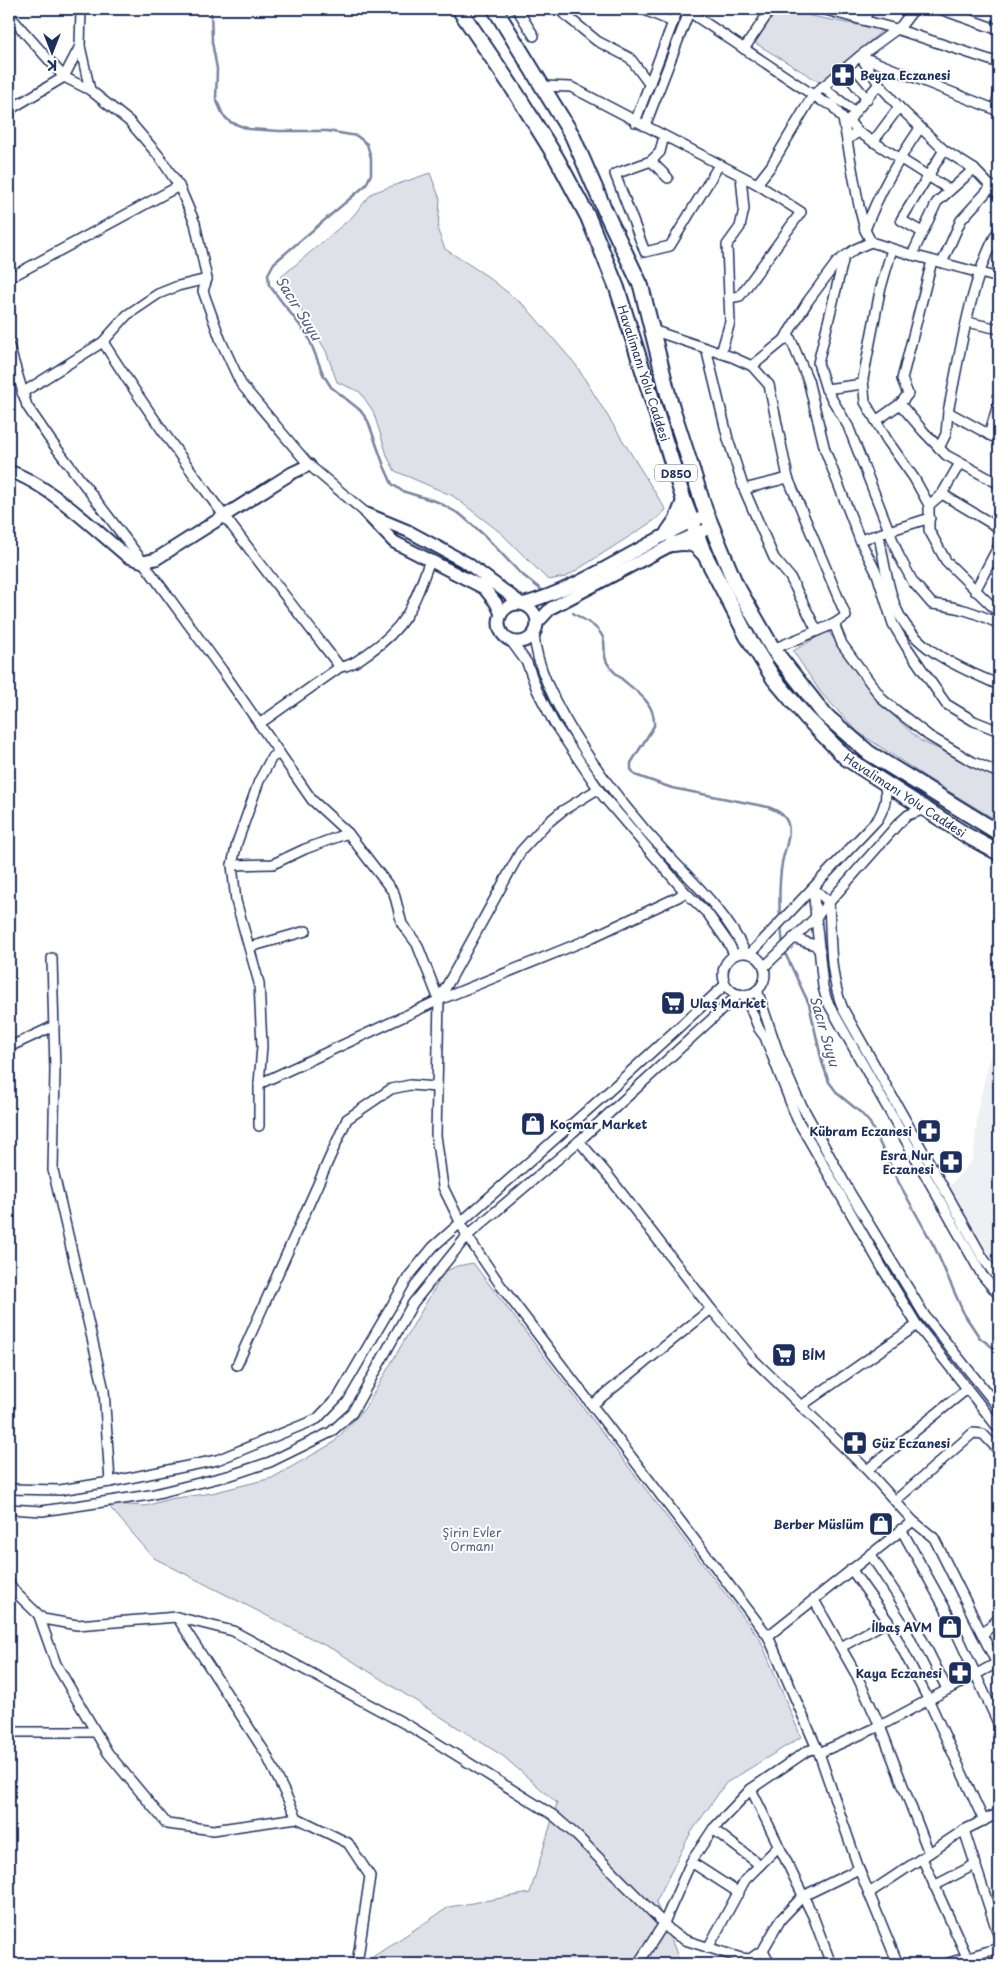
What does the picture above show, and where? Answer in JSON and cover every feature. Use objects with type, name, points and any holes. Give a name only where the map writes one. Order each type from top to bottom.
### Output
[{"type":"highway","name":"Havalimanı Yolu Caddesi","points":[[459,9],[516,93],[557,159],[588,217],[617,288],[684,501],[704,553],[747,636],[774,679],[806,717],[846,758],[966,835],[999,853]]},
{"type":"highway","name":"Havalimanı Yolu Caddesi","points":[[494,9],[572,135],[641,286],[669,398],[710,521],[735,583],[772,649],[824,714],[869,753],[999,833]]},
{"type":"highway","points":[[684,501],[670,538],[688,542],[697,546],[704,553]]},
{"type":"main road","points":[[9,471],[41,486],[128,557],[143,562],[156,559],[292,473],[309,465]]},
{"type":"main road","points":[[367,514],[394,542],[484,588],[496,602],[501,614],[499,626],[501,632],[511,641],[524,642],[534,634],[538,622],[551,608],[670,538]]},
{"type":"main road","points":[[367,514],[408,531],[467,563],[533,610],[538,622]]},
{"type":"main road","points":[[501,614],[510,605],[522,604],[559,592],[670,538],[710,521]]},
{"type":"street","points":[[81,9],[80,46],[90,90]]},
{"type":"street","points":[[517,9],[534,36]]},
{"type":"street","points":[[561,9],[563,13],[597,41],[630,58],[650,85]]},
{"type":"street","points":[[642,9],[673,22]]},
{"type":"street","points":[[635,122],[678,9]]},
{"type":"street","points":[[744,49],[770,9]]},
{"type":"street","points":[[822,9],[843,11],[863,20],[999,63]]},
{"type":"street","points":[[863,20],[870,9]]},
{"type":"street","points":[[757,184],[771,166],[814,95],[860,56],[901,26],[914,9]]},
{"type":"street","points":[[940,9],[999,30]]},
{"type":"street","points":[[645,126],[687,10],[832,105],[843,119],[859,206],[865,230],[871,242]]},
{"type":"street","points":[[9,15],[64,77],[90,90],[130,122],[158,156],[179,186],[195,223],[207,279],[203,290],[221,341],[241,384],[309,465],[367,514]]},
{"type":"street","points":[[9,110],[64,77],[80,46]]},
{"type":"street","points":[[860,56],[879,84],[899,108],[944,150],[974,169],[997,191],[961,220],[937,262],[902,379],[908,394],[900,404],[876,421]]},
{"type":"street","points":[[860,56],[997,110],[999,93]]},
{"type":"street","points":[[843,70],[867,99]]},
{"type":"street","points":[[879,84],[849,121],[858,132],[950,190]]},
{"type":"street","points":[[542,86],[571,87],[757,184],[801,212],[740,296],[729,298]]},
{"type":"street","points":[[822,87],[855,112]]},
{"type":"street","points":[[873,142],[899,108]]},
{"type":"street","points":[[865,230],[877,198],[899,159],[920,128]]},
{"type":"street","points":[[848,140],[858,132]]},
{"type":"street","points":[[664,136],[660,152],[651,161],[615,174],[645,252],[670,246],[719,165]]},
{"type":"street","points":[[922,232],[901,220],[944,150]]},
{"type":"street","points":[[651,161],[668,178]]},
{"type":"street","points":[[912,255],[937,202],[974,169]]},
{"type":"street","points":[[720,353],[730,322],[727,245],[740,227],[744,209],[741,176]]},
{"type":"street","points":[[9,278],[179,186]]},
{"type":"street","points":[[939,448],[946,434],[948,412],[966,322],[990,244],[999,229]]},
{"type":"street","points":[[752,366],[784,340],[837,262],[855,249],[871,242],[999,278]]},
{"type":"street","points":[[892,248],[880,291],[863,379],[865,402],[887,440],[914,478],[929,506],[929,530],[946,561],[999,613]]},
{"type":"street","points":[[844,257],[818,363],[826,389],[848,426],[864,470],[913,582],[932,604],[951,605],[982,615],[999,624]]},
{"type":"street","points":[[22,393],[103,342],[127,315],[158,294],[178,286],[207,279]]},
{"type":"street","points":[[966,322],[999,330]]},
{"type":"street","points":[[652,330],[752,366],[769,385],[788,478],[846,616],[834,624],[772,649]]},
{"type":"street","points":[[788,333],[808,380],[825,450],[860,540],[877,574],[894,624],[906,646],[946,704],[974,721],[999,731]]},
{"type":"street","points":[[103,342],[223,517],[340,667]]},
{"type":"street","points":[[9,346],[27,406],[50,441],[143,562],[222,670],[312,800],[348,833],[394,893],[402,924],[417,944],[439,1000],[436,1135],[443,1187],[467,1236],[501,1286],[768,1636],[818,1751],[869,1893],[898,1964]]},
{"type":"street","points":[[706,348],[728,439],[744,489],[774,558],[790,577],[817,631]]},
{"type":"street","points":[[826,389],[863,384]]},
{"type":"street","points":[[990,436],[999,401]]},
{"type":"street","points":[[900,404],[946,455],[999,484]]},
{"type":"street","points":[[948,412],[999,440]]},
{"type":"street","points":[[929,506],[942,494],[960,463]]},
{"type":"street","points":[[744,489],[788,478]]},
{"type":"street","points":[[942,494],[999,528]]},
{"type":"street","points":[[860,540],[879,536],[930,518]]},
{"type":"street","points":[[879,536],[897,611],[916,637],[935,654],[999,685]]},
{"type":"street","points":[[975,591],[999,545]]},
{"type":"street","points":[[259,724],[340,667],[348,666],[385,642],[402,624],[418,596],[430,560]]},
{"type":"street","points":[[834,624],[842,644],[883,700],[929,736],[973,762],[999,773]]},
{"type":"street","points":[[534,634],[536,654],[567,722],[627,807],[664,851],[708,898],[748,953]]},
{"type":"street","points":[[906,646],[916,637]]},
{"type":"street","points":[[511,641],[528,663],[537,690],[554,723],[598,789],[685,892],[708,914],[734,954]]},
{"type":"street","points":[[259,1126],[258,1084],[262,1046],[259,982],[236,901],[232,865],[237,843],[259,781],[272,756],[280,754]]},
{"type":"street","points":[[748,953],[789,914],[878,819],[887,794],[884,783]]},
{"type":"street","points":[[439,1000],[522,851],[562,811],[598,789]]},
{"type":"street","points":[[764,967],[817,916],[898,824],[908,815],[925,809]]},
{"type":"street","points":[[232,865],[273,864],[305,848],[348,833]]},
{"type":"street","points":[[813,888],[829,902],[832,962],[836,991],[843,1009],[983,1258],[999,1280]]},
{"type":"street","points":[[813,888],[823,987],[827,1000],[977,1267],[999,1295]]},
{"type":"street","points":[[258,1084],[439,1000],[582,942],[685,892]]},
{"type":"street","points":[[250,947],[306,931]]},
{"type":"street","points":[[793,938],[814,945],[820,951]]},
{"type":"street","points":[[9,1509],[42,1511],[159,1492],[231,1475],[270,1462],[331,1432],[352,1413],[413,1302],[467,1236],[578,1141],[742,995],[757,990],[764,980],[764,967],[757,956],[748,953],[734,954],[724,964],[722,971],[726,985],[731,991],[742,995],[765,1037],[797,1119],[917,1325],[999,1429]]},
{"type":"street","points":[[52,958],[56,1070],[53,1170],[104,1390],[110,1482]]},
{"type":"street","points":[[9,1489],[60,1490],[110,1482],[217,1460],[317,1419],[339,1396],[409,1276],[433,1247],[608,1093],[726,985]]},
{"type":"street","points":[[757,990],[779,1054],[797,1097],[849,1191],[925,1316],[999,1408]]},
{"type":"street","points":[[9,1047],[54,1026]]},
{"type":"street","points":[[237,1364],[347,1119],[391,1089],[410,1085],[437,1087]]},
{"type":"street","points":[[578,1141],[607,1174],[711,1309],[752,1358],[867,1470],[912,1521],[934,1538],[998,1666],[947,1689],[880,1726],[818,1751],[801,1755],[751,1789],[714,1829],[691,1862],[663,1925],[638,1964]]},
{"type":"street","points":[[592,1405],[711,1309]]},
{"type":"street","points":[[801,1406],[917,1325]]},
{"type":"street","points":[[867,1470],[967,1389]]},
{"type":"street","points":[[896,1501],[973,1432],[983,1434],[999,1451]]},
{"type":"street","points":[[768,1636],[912,1521]]},
{"type":"street","points":[[900,1529],[946,1610],[999,1725]]},
{"type":"street","points":[[870,1554],[910,1615],[947,1689]]},
{"type":"street","points":[[851,1569],[888,1622],[928,1699],[984,1821]]},
{"type":"street","points":[[9,1582],[43,1619],[77,1625],[177,1618],[233,1631],[411,1727],[553,1815],[576,1835],[663,1925],[685,1940],[708,1948],[750,1959],[763,1950],[781,1918],[803,1896],[860,1869]]},
{"type":"street","points":[[814,1600],[857,1676],[880,1726],[934,1886],[967,1957]]},
{"type":"street","points":[[39,1616],[56,1664],[108,1753],[167,1824],[213,1830],[297,1818],[348,1843],[370,1876],[358,1964]]},
{"type":"street","points":[[177,1618],[266,1754],[297,1818]]},
{"type":"street","points":[[983,1634],[999,1618]]},
{"type":"street","points":[[841,1647],[888,1622]]},
{"type":"street","points":[[9,1732],[96,1732]]},
{"type":"street","points":[[751,1789],[813,1916],[831,1964]]},
{"type":"street","points":[[869,1893],[964,1830],[999,1813]]},
{"type":"street","points":[[714,1829],[760,1865]]},
{"type":"street","points":[[964,1830],[999,1937]]},
{"type":"street","points":[[708,1948],[745,1880],[779,1846]]},
{"type":"street","points":[[691,1862],[739,1893]]},
{"type":"street","points":[[934,1886],[976,1864]]},
{"type":"street","points":[[945,1964],[999,1948]]},
{"type":"street","points":[[763,1950],[770,1964]]},
{"type":"shaded area","points":[[999,1020],[999,1271],[983,1250],[949,1187],[973,1159],[979,1103]]},
{"type":"green space","points":[[777,9],[789,9],[811,16],[883,30],[821,83],[755,43]]},
{"type":"green space","points":[[430,173],[440,199],[438,231],[445,249],[487,276],[526,307],[576,365],[666,510],[655,520],[566,577],[548,580],[501,533],[453,496],[395,471],[388,458],[373,411],[360,392],[337,382],[326,351],[281,277],[352,217],[372,193]]},
{"type":"green space","points":[[828,631],[885,708],[921,741],[999,777],[999,822],[924,776],[858,732],[821,693],[793,651]]},
{"type":"green space","name":"Şirin Evler Ormanı","points":[[473,1263],[760,1639],[801,1737],[726,1783],[690,1834],[656,1902],[681,1964],[367,1964],[374,1956],[449,1907],[530,1893],[557,1803],[503,1756],[338,1652],[154,1558],[107,1504],[146,1506],[169,1499],[212,1493],[272,1478],[333,1443],[365,1408],[444,1272],[457,1266]]},
{"type":"waterway","name":"Sacır Suyu","points":[[211,9],[212,42],[217,69],[216,99],[223,115],[230,122],[249,129],[327,131],[357,136],[367,144],[371,158],[371,174],[366,185],[274,263],[268,274],[269,285],[308,336],[323,374],[331,387],[360,410],[368,421],[392,484],[402,491],[438,502],[461,515],[485,536],[519,572],[544,592]]},
{"type":"waterway","name":"Sacır Suyu","points":[[573,613],[592,624],[599,632],[604,641],[608,664],[639,693],[650,707],[654,726],[631,763],[631,769],[635,775],[672,788],[768,807],[777,811],[785,818],[789,834],[780,877],[780,919]]},
{"type":"waterway","name":"Sacır Suyu","points":[[781,926],[783,946]]},
{"type":"waterway","name":"Sacır Suyu","points":[[784,951],[809,1004],[822,1062],[829,1082],[838,1094],[870,1123],[899,1183],[935,1248],[964,1314],[980,1338],[999,1352]]},
{"type":"place","name":"Beyza Eczanesi","points":[[843,75]]},
{"type":"place","name":"Ulaş Market","points":[[673,1003]]},
{"type":"place","name":"Koçmar Market","points":[[533,1124]]},
{"type":"place","name":"Kübram Eczanesi","points":[[929,1131]]},
{"type":"place","name":"Esra Nur Eczanesi","points":[[951,1162]]},
{"type":"place","name":"BİM","points":[[784,1355]]},
{"type":"place","name":"Güz Eczanesi","points":[[855,1443]]},
{"type":"place","name":"Berber Müslüm","points":[[881,1524]]},
{"type":"place","name":"İlbaş AVM","points":[[950,1627]]},
{"type":"place","name":"Kaya Eczanesi","points":[[960,1673]]}]
